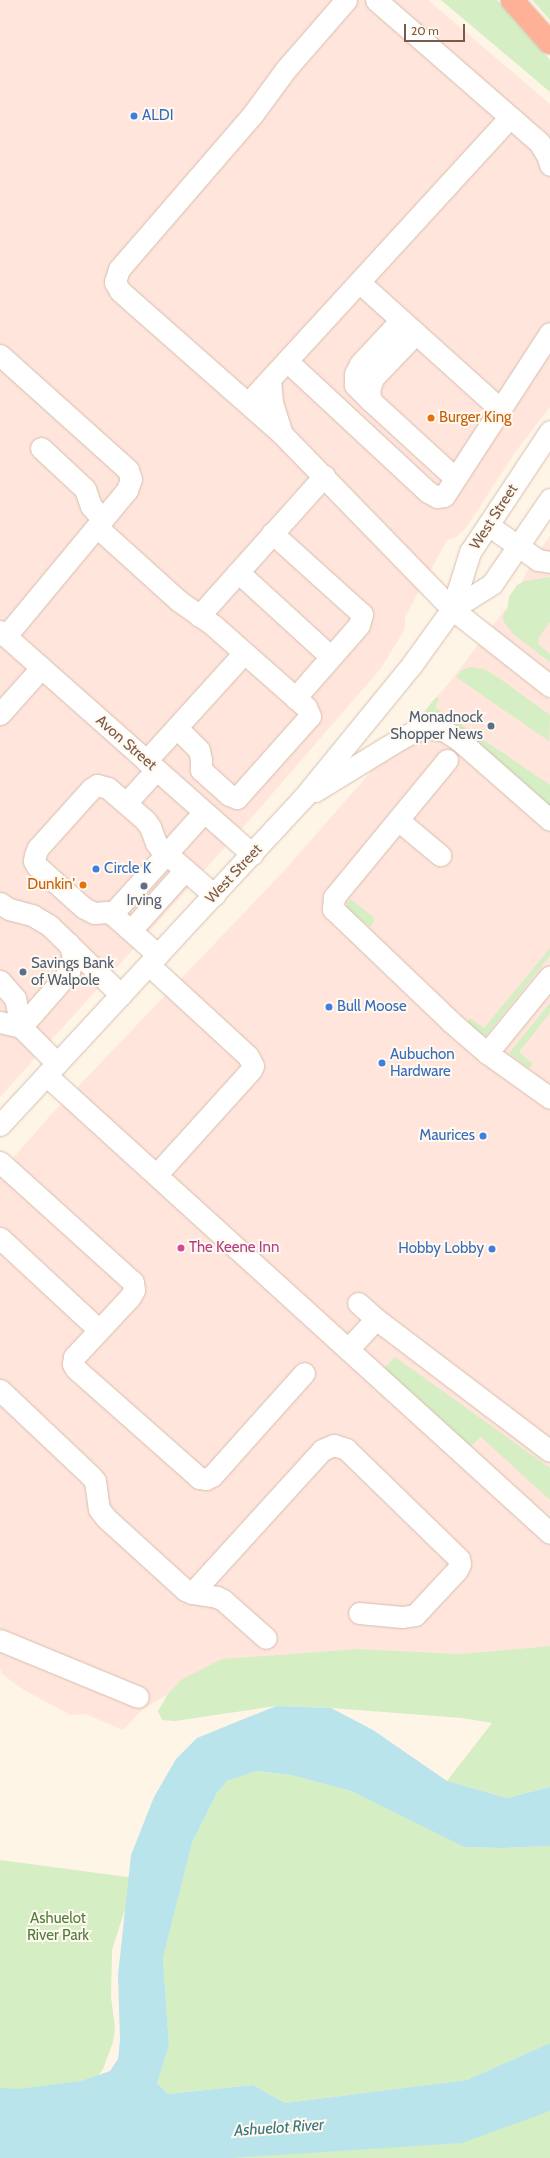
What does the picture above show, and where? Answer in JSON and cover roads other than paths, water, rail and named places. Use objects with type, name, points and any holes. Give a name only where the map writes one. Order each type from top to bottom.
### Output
[{"type":"highway","points":[[512,0],[550,43]]},
{"type":"street","points":[[346,0],[286,69],[253,114],[119,269],[115,276],[115,282],[120,291],[282,434],[452,609],[550,686]]},
{"type":"street","points":[[376,0],[539,142],[548,157],[550,165]]},
{"type":"street","points":[[248,403],[510,117]]},
{"type":"street","points":[[359,282],[500,409]]},
{"type":"street","points":[[408,326],[373,378],[369,390],[371,401],[455,478]]},
{"type":"street","points":[[287,361],[428,492],[437,498],[444,496],[550,332]]},
{"type":"street","points":[[0,355],[128,470],[131,479],[130,484],[100,523],[3,633]]},
{"type":"street","points":[[270,379],[272,403],[282,434]]},
{"type":"street","name":"West Street","points":[[1,1122],[154,960],[303,798],[413,664],[452,609],[470,552],[550,431]]},
{"type":"street","points":[[41,448],[85,489],[91,506],[100,523],[179,601],[244,653],[309,711],[308,720],[237,798],[229,795],[201,770],[199,750],[176,728]]},
{"type":"street","points":[[199,616],[324,476]]},
{"type":"street","name":"West Street","points":[[452,609],[492,584],[519,547],[550,499]]},
{"type":"street","points":[[488,525],[538,560],[550,562]]},
{"type":"street","points":[[272,533],[362,614],[359,625],[295,698]]},
{"type":"street","points":[[238,572],[331,656]]},
{"type":"street","name":"Avon Street","points":[[3,633],[252,854]]},
{"type":"street","points":[[126,803],[176,728],[244,653]]},
{"type":"street","points":[[0,714],[41,668]]},
{"type":"street","points":[[303,798],[400,739],[415,731],[429,728],[445,732],[459,740],[550,820]]},
{"type":"street","points":[[447,760],[334,897],[333,909],[410,980],[425,999],[487,1053],[550,1098]]},
{"type":"street","points":[[157,1174],[251,1070],[252,1066],[248,1056],[116,920],[90,912],[84,908],[37,866],[35,855],[86,795],[97,785],[108,788],[126,803],[150,827],[171,858],[214,895]]},
{"type":"street","points":[[116,920],[171,858],[204,812]]},
{"type":"street","points":[[398,820],[440,855]]},
{"type":"street","points":[[116,920],[171,858]]},
{"type":"street","points":[[0,903],[9,909],[41,920],[69,944],[121,995]]},
{"type":"street","points":[[20,1027],[69,972],[73,956],[69,944]]},
{"type":"street","points":[[487,1053],[550,976]]},
{"type":"street","points":[[0,981],[15,998],[20,1027]]},
{"type":"street","points":[[0,989],[8,997],[20,1027]]},
{"type":"street","points":[[0,1007],[20,1027],[52,1069],[157,1174],[550,1533]]},
{"type":"street","points":[[0,1022],[20,1027]]},
{"type":"street","points":[[0,1162],[133,1282],[134,1290],[130,1296],[74,1358],[73,1364],[76,1369],[199,1478],[206,1479],[212,1476],[304,1373]]},
{"type":"street","points":[[0,1238],[99,1330]]},
{"type":"street","points":[[358,1303],[376,1319],[550,1451]]},
{"type":"street","points":[[348,1349],[376,1319]]},
{"type":"street","points":[[0,1390],[91,1476],[95,1481],[101,1514],[192,1594],[217,1597],[223,1600],[266,1638]]},
{"type":"street","points":[[192,1594],[322,1450],[334,1445],[346,1449],[459,1559],[460,1564],[415,1616],[402,1617],[359,1612]]},
{"type":"street","points":[[0,1640],[138,1697]]},
{"type":"water","name":"Ashuelot River","points":[[276,1706],[331,1708],[373,1730],[447,1781],[507,1798],[550,1787],[550,1846],[503,1848],[464,1847],[351,1791],[291,1775],[257,1771],[227,1781],[217,1793],[192,1843],[163,1958],[169,2046],[157,2083],[168,2094],[253,2085],[285,2103],[467,2080],[550,2043],[550,2111],[462,2143],[229,2158],[0,2158],[0,2088],[18,2089],[82,2081],[110,2071],[118,2059],[120,2040],[118,1975],[131,1855],[154,1797],[176,1759],[197,1738]]},
{"type":"place","name":"ALDI","points":[[134,116]]},
{"type":"place","name":"Burger King","points":[[431,418]]},
{"type":"place","name":"Monadnock Shopper News","points":[[491,726]]},
{"type":"place","name":"Circle K","points":[[96,869]]},
{"type":"place","name":"Dunkin'","points":[[83,885]]},
{"type":"place","name":"Irving","points":[[144,886]]},
{"type":"place","name":"Savings Bank of Walpole","points":[[23,972]]},
{"type":"place","name":"Bull Moose","points":[[329,1007]]},
{"type":"place","name":"Aubuchon Hardware","points":[[382,1063]]},
{"type":"place","name":"Maurices","points":[[483,1136]]},
{"type":"place","name":"The Keene Inn","points":[[181,1248]]},
{"type":"place","name":"Hobby Lobby","points":[[492,1249]]},
{"type":"park label","name":"Ashuelot River Park","points":[[58,1926]]}]
